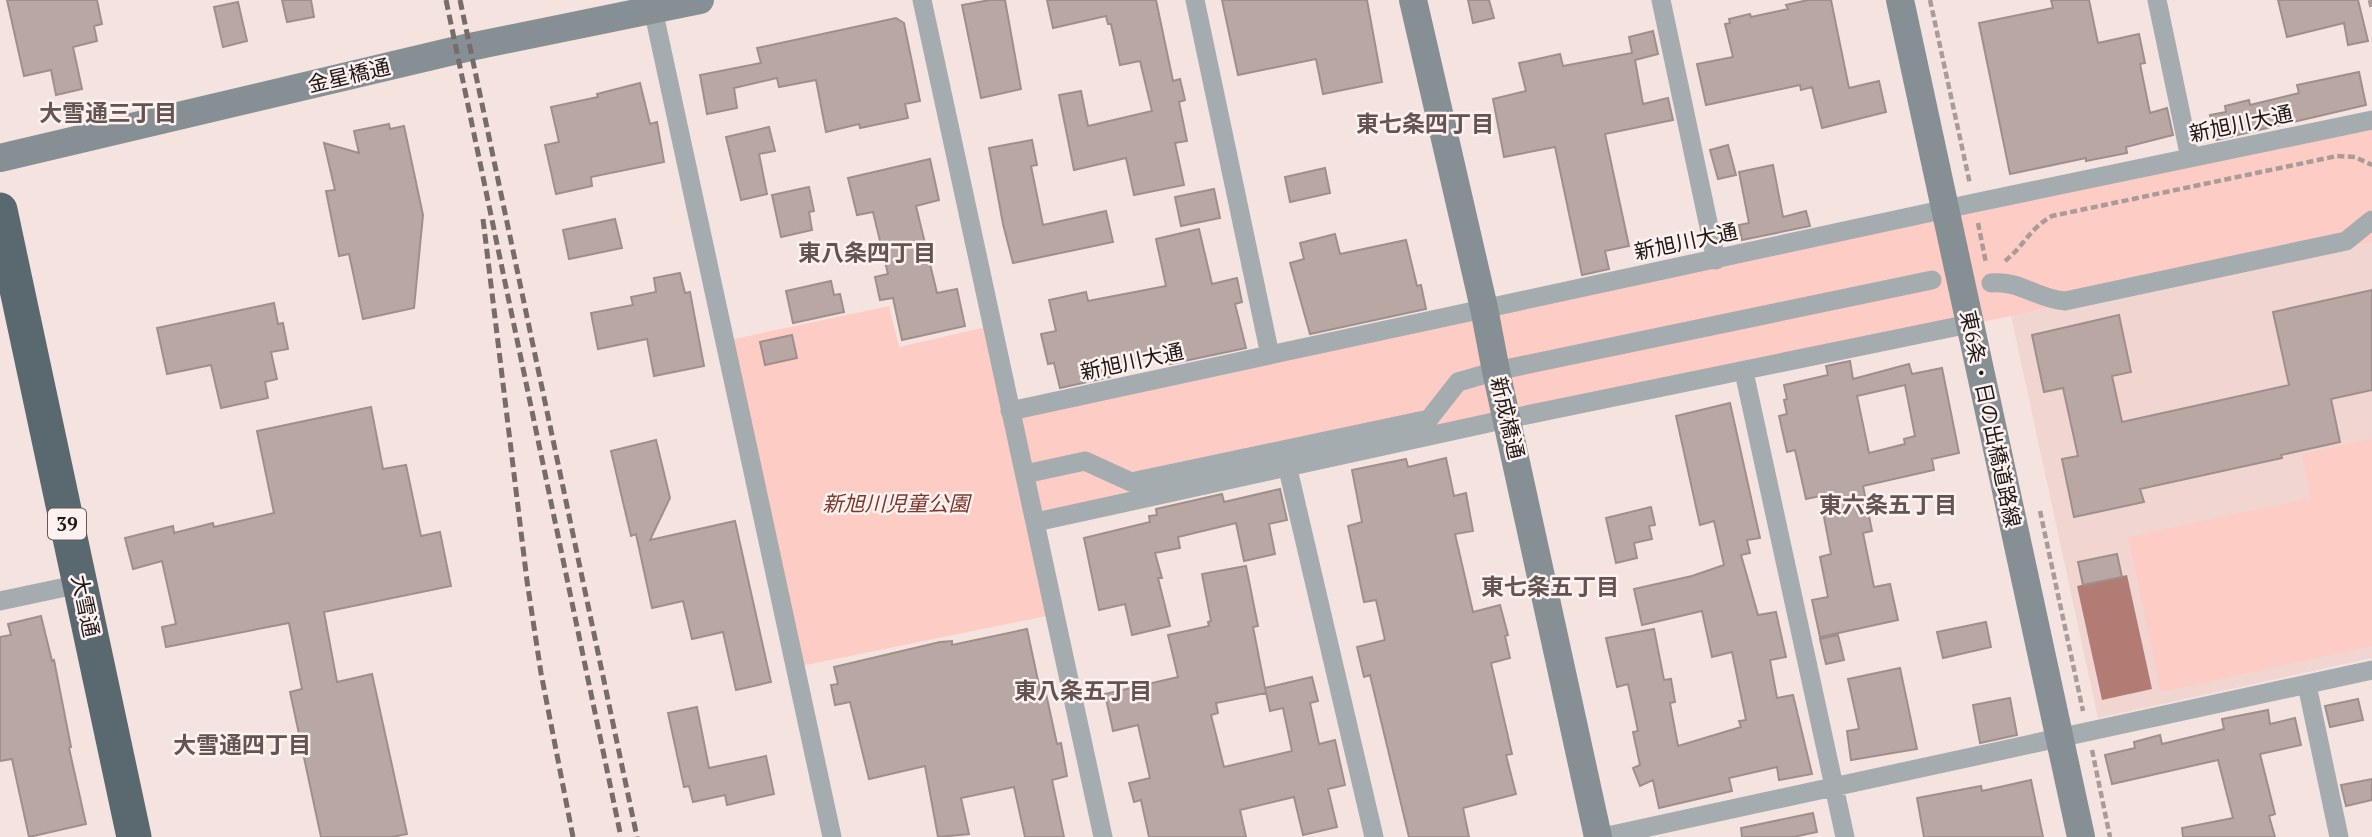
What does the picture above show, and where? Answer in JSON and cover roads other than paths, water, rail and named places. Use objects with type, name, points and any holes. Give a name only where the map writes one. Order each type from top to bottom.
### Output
[{"type":"highway","name":"大雪通","points":[[0,210],[134,837]]},
{"type":"street","name":"金星橋通","points":[[0,158],[652,4],[700,0]]},
{"type":"street","points":[[922,0],[1103,837]]},
{"type":"street","points":[[1195,0],[1270,355]]},
{"type":"street","name":"新成橋通","points":[[1413,0],[1484,308],[1600,837]]},
{"type":"street","points":[[1661,0],[1716,260]]},
{"type":"street","name":"東6条・日の出橋道路線","points":[[1900,0],[1969,324],[2075,736],[2081,837]]},
{"type":"street","points":[[2157,0],[2190,158]]},
{"type":"street","points":[[652,4],[832,837]]},
{"type":"street","name":"新旭川大通","points":[[1010,411],[2372,120]]},
{"type":"street","points":[[1989,276],[2049,300],[2065,301],[2346,241],[2372,220]]},
{"type":"street","points":[[1025,474],[1086,461],[1131,482],[1416,422],[1429,419],[1458,382],[1496,370],[1932,280]]},
{"type":"street","points":[[1036,522],[1507,418],[1744,372],[1969,324]]},
{"type":"street","points":[[1744,372],[1845,837]]},
{"type":"street","points":[[1287,466],[1374,837]]},
{"type":"street","points":[[0,601],[80,584]]},
{"type":"street","points":[[1600,837],[2372,670]]},
{"type":"street","points":[[2307,685],[2339,837]]},
{"type":"railway","points":[[446,0],[621,837]]},
{"type":"railway","points":[[460,0],[637,837]]},
{"type":"railway","points":[[483,219],[527,581],[541,673],[573,837]]},
{"type":"district","name":"大雪通三丁目","points":[[108,113]]},
{"type":"district","name":"東七条四丁目","points":[[1425,124]]},
{"type":"district","name":"東八条四丁目","points":[[867,253]]},
{"type":"district","name":"東六条五丁目","points":[[1888,505]]},
{"type":"district","name":"東七条五丁目","points":[[1550,587]]},
{"type":"district","name":"東八条五丁目","points":[[1083,691]]},
{"type":"district","name":"大雪通四丁目","points":[[242,745]]},
{"type":"park label","name":"新旭川児童公園","points":[[896,504]]}]
